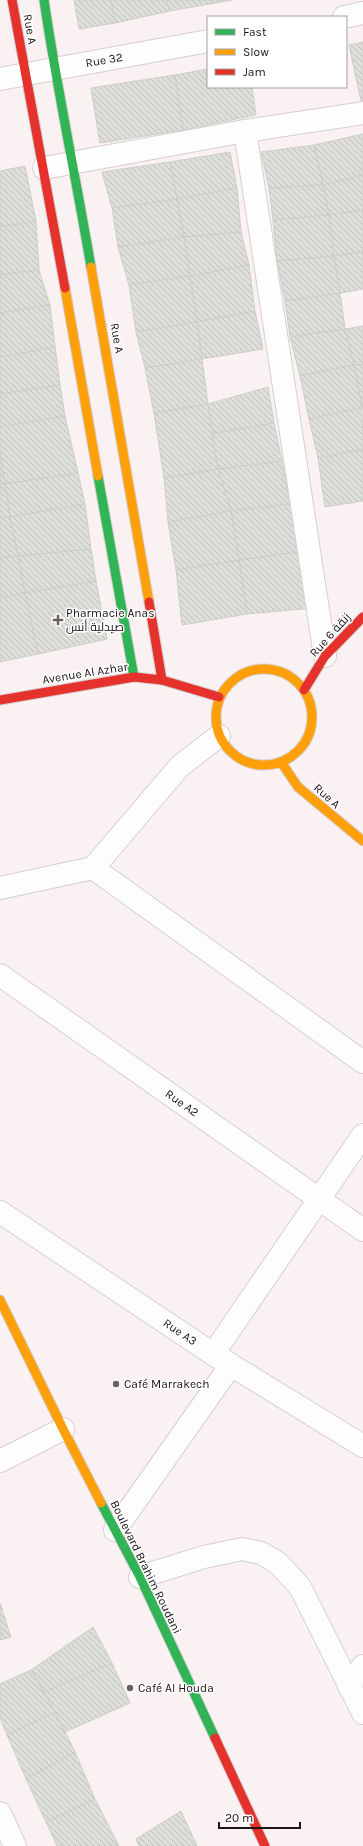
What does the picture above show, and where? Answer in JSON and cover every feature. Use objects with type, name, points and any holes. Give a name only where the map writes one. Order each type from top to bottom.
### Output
[{"type":"street","name":"Rue A","points":[[12,0],[87,392],[134,677]]},
{"type":"street","name":"Rue A","points":[[44,0],[54,69],[74,164],[109,387],[162,680]]},
{"type":"street","points":[[347,17],[363,14]]},
{"type":"street","name":"Rue 32","points":[[0,79],[207,42]]},
{"type":"street","points":[[44,168],[74,164],[245,131],[363,113]]},
{"type":"street","points":[[245,131],[325,656]]},
{"type":"street","name":"Rue 6 زنقة","points":[[304,690],[325,656],[363,617]]},
{"type":"street","points":[[260,669],[277,670],[292,678],[304,690],[310,703],[312,718],[310,732],[303,745],[293,755],[281,762],[266,766],[252,764],[238,758],[227,748],[219,736],[216,723],[216,709],[220,697],[229,683],[243,673],[260,669]]},
{"type":"street","name":"Avenue Al Azhar","points":[[0,700],[134,677],[162,680],[220,697]]},
{"type":"street","points":[[0,888],[93,868],[180,766],[219,736]]},
{"type":"street","name":"Rue A","points":[[281,762],[298,787],[363,841]]},
{"type":"street","points":[[93,868],[363,1062]]},
{"type":"street","name":"Rue A2","points":[[0,975],[363,1230]]},
{"type":"street","points":[[213,1354],[363,1135]]},
{"type":"street","name":"Rue A3","points":[[0,1212],[213,1354],[363,1446]]},
{"type":"street","name":"Boulevard Brahim Roudani","points":[[0,1300],[114,1530],[140,1577],[265,1846]]},
{"type":"street","points":[[114,1530],[231,1365]]},
{"type":"street","points":[[0,1461],[63,1429]]},
{"type":"street","points":[[140,1577],[204,1557],[242,1549],[261,1553],[278,1563],[300,1587],[363,1713]]},
{"type":"street","points":[[349,1686],[363,1666]]},
{"type":"street","points":[[0,1813],[14,1846]]},
{"type":"building","points":[[74,0],[111,0],[115,23],[79,29]]},
{"type":"building","points":[[111,0],[167,0],[170,11],[115,23]]},
{"type":"building","points":[[167,0],[232,0],[170,11]]},
{"type":"building","points":[[363,42],[363,101],[361,101],[349,45]]},
{"type":"building","points":[[207,69],[207,88],[252,88],[256,115],[183,130],[175,75]]},
{"type":"building","points":[[175,75],[183,130],[100,143],[91,88]]},
{"type":"building","points":[[363,134],[363,175],[323,185],[314,145]]},
{"type":"building","points":[[314,145],[323,185],[269,188],[261,152]]},
{"type":"building","points":[[230,152],[237,188],[177,199],[170,162]]},
{"type":"building","points":[[170,162],[177,199],[112,208],[102,172]]},
{"type":"building","points":[[25,166],[36,221],[0,227],[0,171]]},
{"type":"building","points":[[363,175],[363,210],[329,215],[323,185]]},
{"type":"building","points":[[323,185],[329,215],[273,220],[269,188]]},
{"type":"building","points":[[237,188],[241,232],[184,237],[177,199]]},
{"type":"building","points":[[177,199],[184,237],[118,247],[112,208]]},
{"type":"building","points":[[363,210],[363,252],[334,256],[329,215]]},
{"type":"building","points":[[329,215],[334,256],[277,261],[273,220]]},
{"type":"building","points":[[36,221],[39,270],[0,275],[0,227]]},
{"type":"building","points":[[241,232],[249,265],[190,276],[184,237]]},
{"type":"building","points":[[184,237],[190,276],[129,285],[118,247]]},
{"type":"building","points":[[363,252],[363,289],[340,293],[334,256]]},
{"type":"building","points":[[334,256],[340,293],[285,301],[277,261]]},
{"type":"building","points":[[249,265],[255,311],[197,322],[190,276]]},
{"type":"building","points":[[39,270],[50,305],[0,313],[0,275]]},
{"type":"building","points":[[190,276],[197,322],[136,332],[129,285]]},
{"type":"building","points":[[340,293],[345,329],[290,337],[285,301]]},
{"type":"building","points":[[50,305],[55,347],[0,357],[0,313]]},
{"type":"building","points":[[255,311],[263,349],[202,359],[197,322]]},
{"type":"building","points":[[197,322],[202,359],[145,368],[136,332]]},
{"type":"building","points":[[363,326],[363,364],[354,365],[345,329]]},
{"type":"building","points":[[345,329],[354,365],[300,376],[290,337]]},
{"type":"building","points":[[55,347],[60,385],[0,394],[0,357]]},
{"type":"building","points":[[202,359],[208,404],[154,413],[145,368]]},
{"type":"building","points":[[363,364],[363,408],[362,408],[354,365]]},
{"type":"building","points":[[354,365],[362,408],[309,419],[300,376]]},
{"type":"building","points":[[60,385],[65,416],[0,427],[0,394]]},
{"type":"building","points":[[268,387],[274,423],[212,434],[208,404]]},
{"type":"building","points":[[208,404],[218,469],[164,478],[154,413]]},
{"type":"building","points":[[362,408],[363,449],[318,458],[309,419]]},
{"type":"building","points":[[65,416],[78,473],[5,484],[0,453],[0,427]]},
{"type":"building","points":[[274,423],[282,461],[218,469],[212,434]]},
{"type":"building","points":[[363,449],[363,501],[325,507],[318,458]]},
{"type":"building","points":[[0,453],[5,484],[0,484]]},
{"type":"building","points":[[282,461],[290,504],[231,511],[218,469]]},
{"type":"building","points":[[218,469],[231,511],[168,522],[164,478]]},
{"type":"building","points":[[78,473],[85,504],[10,517],[5,484]]},
{"type":"building","points":[[0,484],[5,484],[10,517],[0,518]]},
{"type":"building","points":[[85,504],[91,549],[18,556],[10,517]]},
{"type":"building","points":[[290,504],[305,551],[239,560],[231,511]]},
{"type":"building","points":[[231,511],[239,560],[176,570],[168,522]]},
{"type":"building","points":[[10,517],[18,556],[0,558],[0,518]]},
{"type":"building","points":[[91,549],[96,581],[25,593],[18,556]]},
{"type":"building","points":[[305,551],[315,608],[247,614],[239,560]]},
{"type":"building","points":[[18,556],[25,593],[0,598],[0,558]]},
{"type":"building","points":[[239,560],[247,614],[182,625],[176,570]]},
{"type":"building","points":[[96,581],[107,639],[38,654],[25,593]]},
{"type":"building","points":[[25,593],[38,654],[0,662],[0,598]]},
{"type":"building","points":[[0,1603],[11,1637],[0,1640]]},
{"type":"building","points":[[93,1627],[112,1663],[44,1692],[31,1670]]},
{"type":"building","points":[[112,1663],[130,1703],[65,1732],[44,1692]]},
{"type":"building","points":[[31,1670],[55,1712],[7,1735],[0,1718],[0,1684]]},
{"type":"building","points":[[55,1712],[75,1752],[26,1779],[7,1735]]},
{"type":"building","points":[[75,1752],[95,1799],[46,1822],[26,1779]]},
{"type":"building","points":[[95,1799],[119,1846],[57,1846],[46,1822]]},
{"type":"building","points":[[181,1811],[197,1846],[139,1846],[136,1839]]},
{"type":"traffic: fast","points":[[44,0],[91,267]]},
{"type":"traffic: fast","points":[[98,476],[134,677]]},
{"type":"traffic: fast","points":[[101,1503],[140,1577],[215,1738]]},
{"type":"traffic: slow","points":[[91,267],[149,602]]},
{"type":"traffic: slow","points":[[65,288],[98,476]]},
{"type":"traffic: slow","points":[[264,669],[282,673],[291,677],[298,683],[304,690],[308,699],[312,717],[308,735],[304,744],[298,751],[291,757],[282,761],[264,765],[246,761],[237,757],[230,751],[224,744],[220,735],[216,717],[220,699],[224,690],[230,683],[237,677],[246,673],[264,669]]},
{"type":"traffic: slow","points":[[281,762],[298,787],[363,841]]},
{"type":"traffic: slow","points":[[0,1300],[101,1503]]},
{"type":"traffic: jam","points":[[12,0],[65,288]]},
{"type":"traffic: jam","points":[[149,602],[162,680]]},
{"type":"traffic: jam","points":[[304,690],[325,656],[363,617]]},
{"type":"traffic: jam","points":[[0,700],[134,677],[162,680],[219,697]]},
{"type":"traffic: jam","points":[[215,1738],[265,1846]]},
{"type":"place","name":"Pharmacie Anas صيدلية أنس","points":[[58,620]]},
{"type":"place","name":"Café Marrakech","points":[[116,1384]]},
{"type":"place","name":"Café Al Houda","points":[[130,1688]]}]
